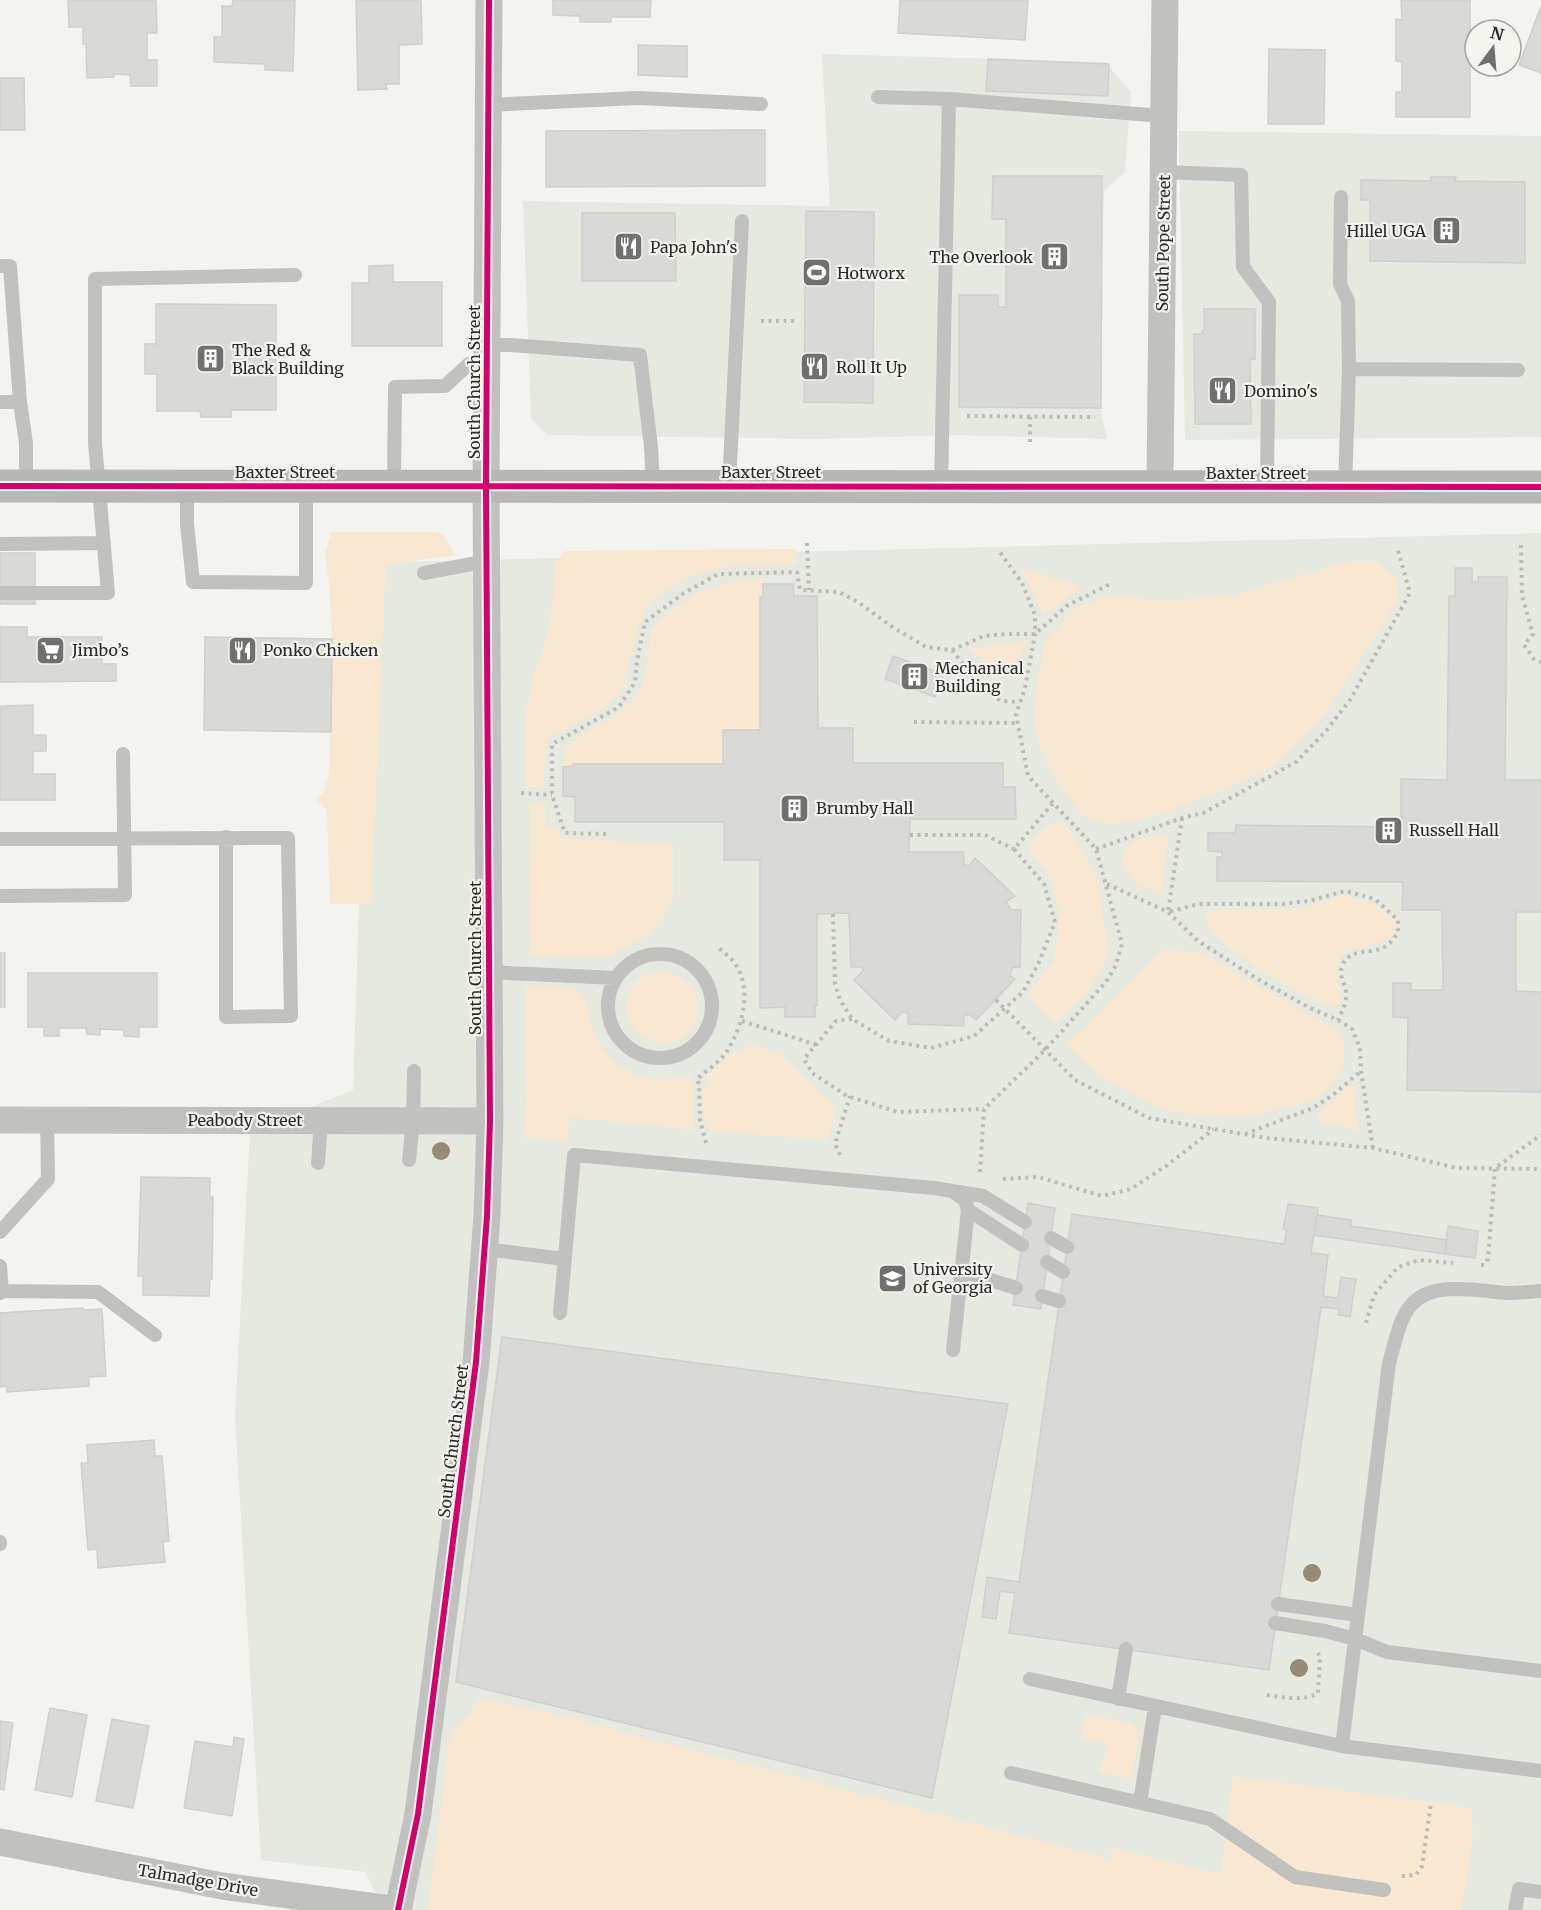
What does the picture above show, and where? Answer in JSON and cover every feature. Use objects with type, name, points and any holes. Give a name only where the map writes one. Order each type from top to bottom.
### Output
[{"type":"main road","name":"Baxter Street","points":[[13,486],[1541,487]]},
{"type":"street","name":"South Church Street","points":[[398,1910],[418,1814],[433,1707],[476,1362],[485,1249],[490,1121],[486,486],[489,0]]},
{"type":"street","name":"South Pope Street","points":[[1160,486],[1165,0]]},
{"type":"street","name":"Peabody Street","points":[[0,1120],[490,1121]]},
{"type":"street","name":"Talmadge Drive","points":[[0,1842],[222,1886],[398,1910]]},
{"type":"lane","points":[[878,97],[949,99],[1163,116]]},
{"type":"lane","points":[[488,105],[638,98],[761,104]]},
{"type":"lane","points":[[941,487],[949,99]]},
{"type":"lane","points":[[1163,172],[1241,174],[1244,267],[1269,302],[1267,486]]},
{"type":"lane","points":[[1341,198],[1340,284],[1348,300],[1349,369],[1345,487]]},
{"type":"lane","points":[[729,486],[742,221]]},
{"type":"lane","points":[[0,266],[10,266],[20,402],[26,443],[13,486]]},
{"type":"lane","points":[[0,593],[108,593],[95,443],[95,279],[295,275]]},
{"type":"lane","points":[[394,486],[395,387],[446,386],[469,364],[512,345],[640,355],[651,447],[653,486]]},
{"type":"lane","points":[[1349,369],[1518,370]]},
{"type":"lane","points":[[0,402],[20,402]]},
{"type":"lane","points":[[187,485],[187,524],[193,582],[306,583],[306,485]]},
{"type":"lane","points":[[0,544],[104,543]]},
{"type":"lane","points":[[424,573],[487,561]]},
{"type":"lane","points":[[0,896],[125,895],[123,754]]},
{"type":"lane","points":[[0,839],[125,837],[226,837],[288,838],[291,1016],[226,1017],[226,837]]},
{"type":"lane","points":[[664,954],[680,958],[693,966],[704,979],[711,994],[712,1010],[709,1026],[700,1040],[687,1051],[673,1057],[656,1059],[640,1055],[620,1041],[609,1019],[607,1002],[616,978],[619,972],[632,962],[647,955],[664,954]]},
{"type":"lane","points":[[489,972],[616,978]]},
{"type":"lane","points":[[409,1160],[414,1071]]},
{"type":"lane","points":[[0,1232],[48,1179],[47,1120]]},
{"type":"lane","points":[[318,1164],[321,1120]]},
{"type":"lane","points":[[560,1313],[574,1155],[945,1190],[983,1196],[1025,1222]]},
{"type":"lane","points":[[945,1190],[963,1197],[968,1210],[953,1350]]},
{"type":"lane","points":[[968,1210],[1022,1245]]},
{"type":"lane","points":[[1051,1238],[1067,1247]]},
{"type":"lane","points":[[485,1249],[564,1259]]},
{"type":"lane","points":[[1047,1262],[1063,1272]]},
{"type":"lane","points":[[0,1266],[1,1292],[98,1292],[155,1335]]},
{"type":"lane","points":[[962,1271],[1016,1288]]},
{"type":"lane","points":[[1342,1746],[1389,1363],[1405,1313],[1414,1302],[1438,1291],[1465,1288],[1507,1293],[1541,1291]]},
{"type":"lane","points":[[1042,1296],[1059,1301]]},
{"type":"lane","points":[[1278,1604],[1358,1615]]},
{"type":"lane","points":[[1275,1623],[1324,1630],[1387,1652],[1541,1671]]},
{"type":"lane","points":[[1118,1699],[1126,1649]]},
{"type":"lane","points":[[1030,1679],[1342,1746],[1541,1771]]},
{"type":"lane","points":[[1140,1803],[1155,1707]]},
{"type":"lane","points":[[1011,1773],[1210,1819],[1295,1876],[1384,1890]]},
{"type":"lane","points":[[1515,1910],[1519,1889],[1541,1892]]},
{"type":"path","points":[[738,321],[796,321]]},
{"type":"path","points":[[961,416],[1095,417]]},
{"type":"path","points":[[1030,417],[1030,442]]},
{"type":"path","points":[[807,543],[809,590]]},
{"type":"path","points":[[1521,545],[1522,596],[1533,634],[1524,645],[1534,659],[1541,662]]},
{"type":"path","points":[[1096,849],[1182,818],[1203,813],[1296,762],[1326,731],[1350,700],[1410,592],[1397,548]]},
{"type":"path","points":[[986,1176],[979,1172],[984,1109],[1044,1051],[1106,982],[1116,965],[1122,944],[1096,849],[1028,776],[1016,714],[1018,702],[1025,688],[1035,634],[1035,615],[1022,583],[999,551]]},
{"type":"path","points":[[606,834],[565,833],[552,795],[552,744],[619,707],[635,682],[645,622],[684,593],[718,574],[797,572],[800,590],[839,592],[926,647],[951,650],[984,636],[1035,634],[1068,605],[1112,583]]},
{"type":"path","points":[[951,650],[986,693],[1002,701],[1018,702]]},
{"type":"path","points":[[914,722],[1017,723]]},
{"type":"path","points":[[521,793],[552,795]]},
{"type":"path","points":[[1014,849],[1053,803]]},
{"type":"path","points":[[1168,912],[1182,818]]},
{"type":"path","points":[[833,914],[835,984],[840,1000],[852,1018],[889,1041],[931,1048],[974,1036],[1023,992],[1039,962],[1055,922],[1044,884],[1014,849],[985,835],[910,835]]},
{"type":"path","points":[[1106,884],[1168,912],[1198,941],[1256,978],[1352,1029],[1360,1048],[1361,1071],[1373,1148]]},
{"type":"path","points":[[1168,912],[1199,904],[1282,904],[1346,891],[1375,899],[1398,920],[1398,932],[1388,945],[1379,950],[1357,952],[1350,956],[1341,967],[1341,978],[1347,991],[1345,1004],[1338,1020]]},
{"type":"path","points":[[716,1168],[700,1120],[697,1079],[724,1056],[742,1021],[744,992],[742,978],[733,961],[718,948]]},
{"type":"path","points":[[996,1000],[1075,1080],[1149,1118],[1245,1135],[1373,1148],[1457,1168],[1541,1169]]},
{"type":"path","points":[[852,1018],[836,1021],[804,1059],[812,1073],[850,1096],[898,1112],[984,1109]]},
{"type":"path","points":[[742,1021],[817,1045]]},
{"type":"path","points":[[1245,1135],[1313,1108],[1333,1095],[1361,1071]]},
{"type":"path","points":[[850,1096],[835,1144],[851,1180]]},
{"type":"path","points":[[992,1180],[1038,1177],[1102,1196],[1131,1189],[1166,1166],[1214,1129]]},
{"type":"path","points":[[1473,1264],[1484,1266],[1488,1259],[1495,1168],[1541,1135]]},
{"type":"path","points":[[1366,1323],[1374,1295],[1398,1268],[1419,1260],[1462,1264]]},
{"type":"path","points":[[1267,1695],[1293,1698],[1311,1697],[1318,1693],[1320,1657],[1315,1649]]},
{"type":"path","points":[[1402,1876],[1416,1875],[1422,1866],[1431,1803]]},
{"type":"shaded area","points":[[822,54],[1105,62],[1131,92],[1125,172],[1104,191],[1099,404],[1107,439],[957,435],[816,439],[547,435],[531,419],[523,201],[830,206]]},
{"type":"shaded area","points":[[1179,131],[1541,136],[1541,437],[1185,440]]},
{"type":"shaded area","points":[[331,532],[433,532],[443,534],[455,555],[386,565],[371,904],[330,904],[327,810],[316,799],[324,792],[329,774],[332,639],[325,555]]},
{"type":"shaded area","name":"University of Georgia","points":[[1541,533],[1541,1910],[384,1910],[365,1872],[261,1860],[235,1416],[250,1131],[353,1090],[364,750],[361,563]]},
{"type":"shaded area","points":[[796,549],[796,564],[729,566],[692,575],[653,598],[639,626],[621,692],[607,706],[546,740],[544,788],[526,787],[526,712],[532,680],[545,643],[553,604],[554,562],[565,551]]},
{"type":"shaded area","points":[[1350,561],[1379,561],[1396,578],[1399,599],[1325,714],[1276,764],[1226,789],[1154,816],[1118,824],[1096,822],[1081,814],[1051,772],[1035,729],[1035,700],[1044,642],[1076,607],[1104,597],[1127,596],[1151,600],[1180,600],[1236,594]]},
{"type":"shaded area","points":[[1019,567],[1083,587],[1044,615]]},
{"type":"shaded area","points":[[740,579],[763,579],[763,597],[760,597],[760,730],[723,730],[723,764],[574,764],[563,767],[565,749],[585,732],[620,713],[640,690],[649,654],[649,633],[664,617],[692,595]]},
{"type":"shaded area","points":[[1027,640],[1010,682],[969,649]]},
{"type":"shaded area","points":[[529,802],[545,803],[545,825],[559,827],[560,838],[673,844],[673,897],[664,916],[645,937],[603,958],[530,956]]},
{"type":"shaded area","points":[[1062,821],[1077,841],[1097,878],[1108,948],[1102,969],[1086,993],[1054,1025],[1027,995],[1053,962],[1059,923],[1055,893],[1046,870],[1030,853],[1030,844],[1049,825]]},
{"type":"shaded area","points":[[1169,835],[1161,894],[1138,883],[1127,874],[1124,868],[1123,851],[1138,839]]},
{"type":"shaded area","points":[[1345,896],[1372,903],[1395,919],[1395,930],[1383,941],[1355,949],[1340,959],[1336,977],[1341,997],[1340,1003],[1334,1007],[1303,994],[1248,962],[1219,938],[1209,924],[1206,912],[1300,908]]},
{"type":"shaded area","points":[[1163,950],[1202,953],[1338,1031],[1343,1039],[1345,1052],[1342,1066],[1335,1080],[1322,1095],[1303,1103],[1253,1116],[1208,1116],[1164,1110],[1097,1075],[1066,1045]]},
{"type":"shaded area","points":[[650,972],[671,974],[685,982],[694,993],[698,1006],[696,1020],[689,1032],[678,1040],[662,1043],[649,1040],[637,1032],[629,1021],[626,1008],[628,995],[636,982]]},
{"type":"shaded area","points":[[560,986],[582,994],[587,1003],[592,1029],[599,1043],[620,1065],[632,1073],[660,1079],[675,1079],[690,1075],[694,1088],[695,1130],[570,1117],[567,1141],[524,1137],[527,1105],[525,988]]},
{"type":"shaded area","points":[[757,1045],[780,1055],[828,1099],[836,1111],[827,1140],[710,1131],[703,1106],[707,1080],[728,1056],[749,1046]]},
{"type":"shaded area","points":[[1352,1084],[1356,1087],[1354,1105],[1359,1131],[1318,1120],[1319,1111]]},
{"type":"shaded area","points":[[480,1698],[559,1715],[1110,1859],[1112,1847],[1221,1874],[1233,1776],[1472,1808],[1473,1840],[1461,1910],[428,1910],[449,1739]]},
{"type":"shaded area","points":[[1085,1715],[1131,1723],[1139,1734],[1132,1779],[1099,1771],[1108,1744],[1081,1738]]},
{"type":"building","points":[[68,0],[156,0],[157,33],[147,33],[147,60],[157,60],[157,86],[131,86],[130,75],[114,74],[114,77],[87,78],[83,27],[69,27]]},
{"type":"building","points":[[233,0],[295,0],[293,71],[265,70],[265,64],[214,62],[214,37],[222,37],[222,6],[232,6]]},
{"type":"building","points":[[356,0],[421,0],[422,44],[399,45],[399,84],[386,84],[387,89],[358,90]]},
{"type":"building","points":[[553,0],[651,0],[650,17],[611,17],[611,22],[580,22],[580,16],[553,15]]},
{"type":"building","points":[[900,0],[1028,0],[1025,40],[898,33]]},
{"type":"building","points":[[1401,0],[1470,0],[1470,18],[1463,18],[1463,78],[1470,78],[1470,117],[1396,117],[1396,92],[1402,92],[1402,62],[1396,61],[1396,19],[1402,20]]},
{"type":"building","points":[[1541,6],[1541,73],[1523,66],[1523,54]]},
{"type":"building","points":[[638,45],[687,46],[687,77],[638,75]]},
{"type":"building","points":[[1269,49],[1325,50],[1324,124],[1268,124]]},
{"type":"building","points":[[988,59],[1109,64],[1108,96],[986,91]]},
{"type":"building","points":[[0,78],[24,78],[25,130],[0,130]]},
{"type":"building","points":[[765,130],[765,186],[546,187],[546,131]]},
{"type":"building","name":"The Overlook","points":[[993,176],[1102,176],[1101,408],[959,407],[959,295],[998,295],[998,307],[1006,307],[1006,219],[992,219]]},
{"type":"building","name":"Hillel UGA","points":[[1431,177],[1456,177],[1455,181],[1525,182],[1525,263],[1370,261],[1370,200],[1361,200],[1361,180],[1431,181]]},
{"type":"building","points":[[806,211],[874,212],[873,403],[804,402]]},
{"type":"building","name":"Papa John's","points":[[582,213],[675,213],[676,281],[582,281]]},
{"type":"building","points":[[393,265],[393,282],[442,282],[442,346],[352,346],[352,283],[369,283],[369,266]]},
{"type":"building","name":"The Red & Black Building","points":[[156,304],[276,305],[276,410],[231,410],[231,417],[201,417],[200,411],[157,411],[157,374],[145,374],[145,344],[156,344]]},
{"type":"building","name":"Domino's","points":[[1204,309],[1255,309],[1255,359],[1250,359],[1251,424],[1195,424],[1194,334],[1202,334],[1204,330]]},
{"type":"building","points":[[0,553],[35,553],[35,604],[0,604]]},
{"type":"building","name":"Russell Hall","points":[[1455,568],[1472,568],[1472,582],[1478,582],[1478,577],[1507,577],[1505,780],[1541,780],[1541,912],[1516,912],[1516,991],[1541,992],[1541,1092],[1407,1090],[1408,1018],[1393,1017],[1393,983],[1411,983],[1411,990],[1443,990],[1442,910],[1402,910],[1403,882],[1217,881],[1217,857],[1222,857],[1222,852],[1208,851],[1208,833],[1235,833],[1236,825],[1401,827],[1401,779],[1447,780],[1449,596],[1455,596]]},
{"type":"building","name":"Brumby Hall","points":[[763,584],[793,584],[794,596],[817,596],[818,728],[853,728],[853,763],[1003,763],[1003,787],[1015,787],[1016,819],[910,819],[909,852],[963,852],[964,865],[969,866],[975,858],[1015,896],[1006,902],[1011,910],[1021,910],[1020,967],[1012,968],[1010,975],[1015,979],[976,1020],[969,1014],[964,1016],[964,1026],[908,1024],[908,1013],[902,1012],[895,1020],[854,980],[863,971],[862,967],[851,967],[849,913],[817,914],[815,1017],[785,1017],[785,1007],[760,1008],[760,860],[724,860],[724,822],[575,822],[575,797],[563,796],[563,767],[573,766],[573,764],[723,764],[723,730],[760,730],[760,597],[763,597]]},
{"type":"building","name":"Jimbo’s","points":[[0,627],[27,627],[27,637],[102,637],[102,664],[116,664],[116,681],[0,682]]},
{"type":"building","points":[[205,637],[332,639],[331,732],[204,730]]},
{"type":"building","name":"Mechanical Building","points":[[893,656],[943,674],[935,697],[885,679]]},
{"type":"building","points":[[33,705],[33,735],[46,735],[46,751],[33,751],[33,774],[55,774],[55,800],[0,800],[0,706]]},
{"type":"building","points":[[0,953],[5,953],[5,1007],[0,1007]]},
{"type":"building","points":[[28,973],[157,973],[157,1027],[139,1027],[139,1037],[124,1036],[124,1030],[100,1029],[100,1035],[87,1034],[86,1028],[59,1028],[59,1036],[44,1036],[44,1027],[28,1027]]},
{"type":"building","points":[[141,1177],[210,1178],[210,1196],[213,1197],[212,1279],[210,1279],[209,1296],[143,1295],[143,1276],[138,1276]]},
{"type":"building","points":[[1028,1203],[1055,1208],[1041,1309],[1013,1305]]},
{"type":"building","points":[[1288,1204],[1318,1208],[1311,1253],[1328,1255],[1323,1296],[1338,1298],[1341,1277],[1356,1279],[1350,1317],[1338,1315],[1339,1309],[1321,1307],[1269,1670],[1009,1633],[1015,1593],[1000,1591],[996,1619],[982,1617],[987,1577],[1019,1582],[1072,1214],[1284,1244],[1287,1230],[1283,1229]]},
{"type":"building","points":[[1317,1215],[1351,1220],[1351,1226],[1447,1240],[1445,1254],[1314,1235]]},
{"type":"building","points":[[1448,1226],[1478,1231],[1475,1258],[1445,1254]]},
{"type":"building","points":[[83,1308],[83,1310],[102,1309],[106,1376],[89,1377],[89,1386],[7,1392],[7,1386],[0,1387],[0,1313]]},
{"type":"building","points":[[502,1337],[1008,1404],[932,1798],[456,1682]]},
{"type":"building","points":[[154,1440],[155,1456],[162,1456],[169,1541],[163,1542],[165,1562],[98,1568],[97,1549],[88,1550],[81,1463],[88,1463],[87,1445]]},
{"type":"building","points":[[50,1708],[87,1715],[72,1797],[35,1790]]},
{"type":"building","points":[[112,1719],[149,1726],[133,1808],[96,1801]]},
{"type":"building","points":[[0,1721],[13,1723],[4,1790],[0,1789]]},
{"type":"building","points":[[234,1737],[244,1739],[232,1816],[184,1808],[195,1741],[233,1747]]},
{"type":"cycle path","points":[[398,1910],[418,1814],[476,1362],[487,1216],[490,1121],[486,486],[489,0]]},
{"type":"cycle path","points":[[0,486],[1541,487]]},
{"type":"place","name":"Hillel UGA","points":[[1447,231]]},
{"type":"place","name":"Papa John's","points":[[629,247]]},
{"type":"place","name":"The Overlook","points":[[1054,257]]},
{"type":"place","name":"Hotworx","points":[[816,273]]},
{"type":"place","name":"The Red & Black Building","points":[[211,359]]},
{"type":"place","name":"Roll It Up","points":[[815,367]]},
{"type":"place","name":"Domino's","points":[[1223,391]]},
{"type":"place","name":"Jimbo’s","points":[[51,650]]},
{"type":"place","name":"Ponko Chicken","points":[[242,650]]},
{"type":"place","name":"Mechanical Building","points":[[914,677]]},
{"type":"place","name":"Brumby Hall","points":[[795,808]]},
{"type":"place","name":"Russell Hall","points":[[1388,830]]},
{"type":"place","name":"University of Georgia","points":[[892,1278]]}]
